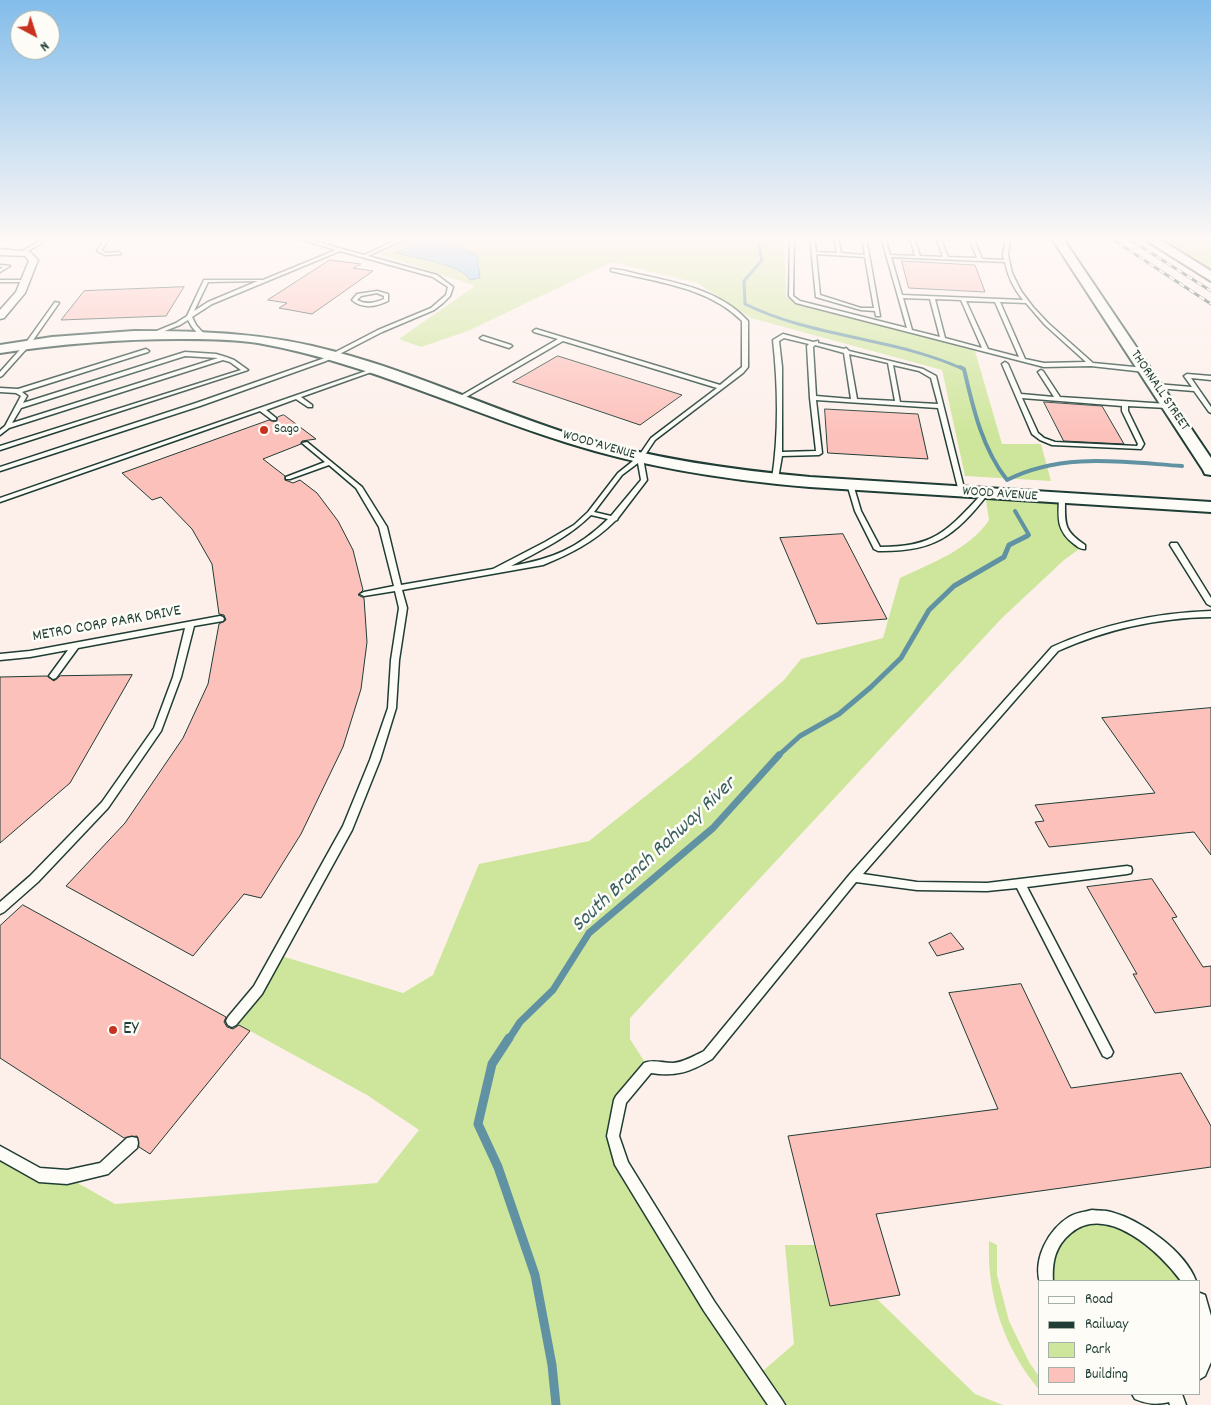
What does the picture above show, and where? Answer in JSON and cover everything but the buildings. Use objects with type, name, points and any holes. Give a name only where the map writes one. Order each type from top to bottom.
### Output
[{"type":"street","points":[[0,316],[12,303]]},
{"type":"street","name":"THORNALL STREET","points":[[1100,303],[1211,470]]},
{"type":"street","name":"WOOD AVENUE","points":[[2,350],[86,338],[150,334],[202,335],[267,340],[333,355],[586,444],[640,458],[700,470],[775,479],[1062,499],[1211,507]]},
{"type":"lane","points":[[0,375],[27,345],[57,303]]},
{"type":"lane","points":[[194,303],[189,316],[194,326],[202,335]]},
{"type":"lane","points":[[150,334],[178,324],[210,303]]},
{"type":"lane","points":[[360,303],[366,305],[379,303]]},
{"type":"lane","points":[[0,469],[259,384],[333,355],[377,332],[430,310],[442,303]]},
{"type":"lane","points":[[496,571],[558,539],[590,513],[620,474],[640,458],[653,439],[745,367],[746,324],[744,319],[721,303]]},
{"type":"lane","points":[[800,303],[1044,365],[1091,364],[1145,370]]},
{"type":"lane","points":[[840,303],[861,309],[877,310]]},
{"type":"lane","points":[[876,303],[879,322]]},
{"type":"lane","points":[[902,303],[910,331]]},
{"type":"lane","points":[[933,303],[943,339]]},
{"type":"lane","points":[[965,303],[986,350]]},
{"type":"lane","points":[[998,303],[1023,360]]},
{"type":"lane","points":[[1027,303],[1091,364]]},
{"type":"lane","points":[[536,331],[720,387]]},
{"type":"lane","points":[[775,479],[780,454],[779,367],[776,340],[783,336],[816,342],[921,370],[934,377],[962,492]]},
{"type":"lane","points":[[483,338],[509,346]]},
{"type":"lane","points":[[459,400],[562,339]]},
{"type":"lane","points":[[780,454],[818,453],[810,346],[816,342]]},
{"type":"lane","points":[[846,350],[854,401]]},
{"type":"lane","points":[[0,390],[18,391],[146,352]]},
{"type":"lane","points":[[0,448],[245,370],[224,358],[198,353],[185,354],[20,406]]},
{"type":"lane","points":[[7,427],[224,358]]},
{"type":"lane","points":[[890,362],[898,404]]},
{"type":"lane","points":[[1005,364],[1035,434],[1054,444],[1139,448],[1141,444],[1125,411],[1125,404]]},
{"type":"lane","points":[[0,500],[374,370]]},
{"type":"lane","points":[[1041,372],[1058,399]]},
{"type":"lane","points":[[1211,378],[1187,376],[1211,411]]},
{"type":"lane","points":[[1156,386],[1196,389]]},
{"type":"lane","points":[[0,433],[7,427],[20,406],[24,396],[18,391]]},
{"type":"lane","points":[[1018,396],[1168,406]]},
{"type":"lane","points":[[296,397],[310,406]]},
{"type":"lane","points":[[813,398],[941,406]]},
{"type":"lane","points":[[261,409],[274,419]]},
{"type":"lane","points":[[232,1021],[258,990],[348,827],[375,760],[392,708],[395,660],[403,608],[400,588],[383,527],[359,487],[305,443]]},
{"type":"lane","points":[[364,594],[540,563],[559,556],[596,535],[615,519],[644,480],[640,458]]},
{"type":"lane","points":[[288,478],[329,463]]},
{"type":"lane","points":[[850,484],[858,512],[878,549],[904,550],[936,542],[962,519],[985,494]]},
{"type":"lane","points":[[1062,499],[1062,529],[1068,537],[1082,547]]},
{"type":"lane","points":[[590,513],[615,519]]},
{"type":"lane","points":[[777,1405],[709,1306],[622,1165],[613,1136],[620,1100],[648,1067],[673,1071],[691,1065],[708,1055],[854,877],[1055,649],[1085,634],[1144,621],[1210,613],[1174,545]]},
{"type":"lane","name":"METRO CORP PARK DRIVE","points":[[0,657],[75,646],[220,619]]},
{"type":"lane","points":[[0,909],[34,879],[105,805],[158,729],[178,677],[190,625]]},
{"type":"lane","points":[[53,676],[75,646]]},
{"type":"lane","points":[[854,877],[917,886],[987,887],[1128,870]]},
{"type":"lane","points":[[1020,883],[1107,1052]]},
{"type":"lane","points":[[0,1153],[39,1176],[67,1177],[103,1169],[132,1143]]},
{"type":"lane","points":[[1046,1280],[1045,1270],[1050,1245],[1064,1228],[1084,1219],[1108,1218],[1135,1228],[1161,1245],[1183,1270],[1188,1280]]},
{"type":"lane","points":[[1201,1304],[1208,1330],[1206,1358],[1201,1369]]},
{"type":"lane","points":[[1148,1395],[1166,1395]]},
{"type":"green space","points":[[451,303],[527,303],[468,331],[421,347],[399,339]]},
{"type":"green space","points":[[727,303],[805,303],[975,351],[1002,444],[1041,444],[1051,481],[965,476],[942,370],[751,318]]},
{"type":"green space","points":[[985,494],[1062,499],[1062,529],[1082,547],[1064,560],[1002,618],[630,1018],[630,1039],[648,1067],[620,1100],[613,1136],[622,1165],[757,1376],[794,1344],[785,1245],[815,1245],[830,1306],[877,1299],[975,1394],[1003,1405],[0,1405],[0,1153],[39,1175],[67,1177],[115,1204],[377,1183],[419,1130],[367,1095],[232,1021],[278,955],[403,993],[433,975],[479,864],[589,841],[691,760],[784,680],[801,659],[883,638],[900,578],[949,555],[971,540],[989,520]]},
{"type":"green space","points":[[1109,1218],[1183,1270],[1188,1280],[1046,1280],[1045,1270],[1064,1228]]},
{"type":"green space","points":[[989,1241],[997,1245],[997,1275],[1009,1321],[1029,1362],[1038,1375],[1038,1389],[1027,1375],[1000,1321],[991,1282]]},
{"type":"waterway","name":"South Branch Rahway River","points":[[745,303],[771,315],[798,324],[909,350],[963,369]]},
{"type":"waterway","points":[[960,367],[964,369],[975,413],[985,441],[998,468],[1007,480],[1049,465],[1071,462],[1115,461],[1182,466]]},
{"type":"waterway","name":"South Branch Rahway River","points":[[1015,511],[1029,535],[1024,537]]},
{"type":"waterway","name":"South Branch Rahway River","points":[[779,756],[800,736],[839,714],[871,687],[901,658],[929,610],[954,586],[1004,557],[1009,545],[1027,536]]},
{"type":"waterway","name":"South Branch Rahway River","points":[[509,1039],[520,1022],[553,990],[589,933],[713,828],[779,756]]},
{"type":"waterway","name":"South Branch Rahway River","points":[[509,1038],[492,1064],[478,1124],[498,1167],[535,1275],[552,1365],[556,1405]]},
{"type":"place","name":"Sago","points":[[264,430]]},
{"type":"place","name":"EY","points":[[113,1030]]}]
